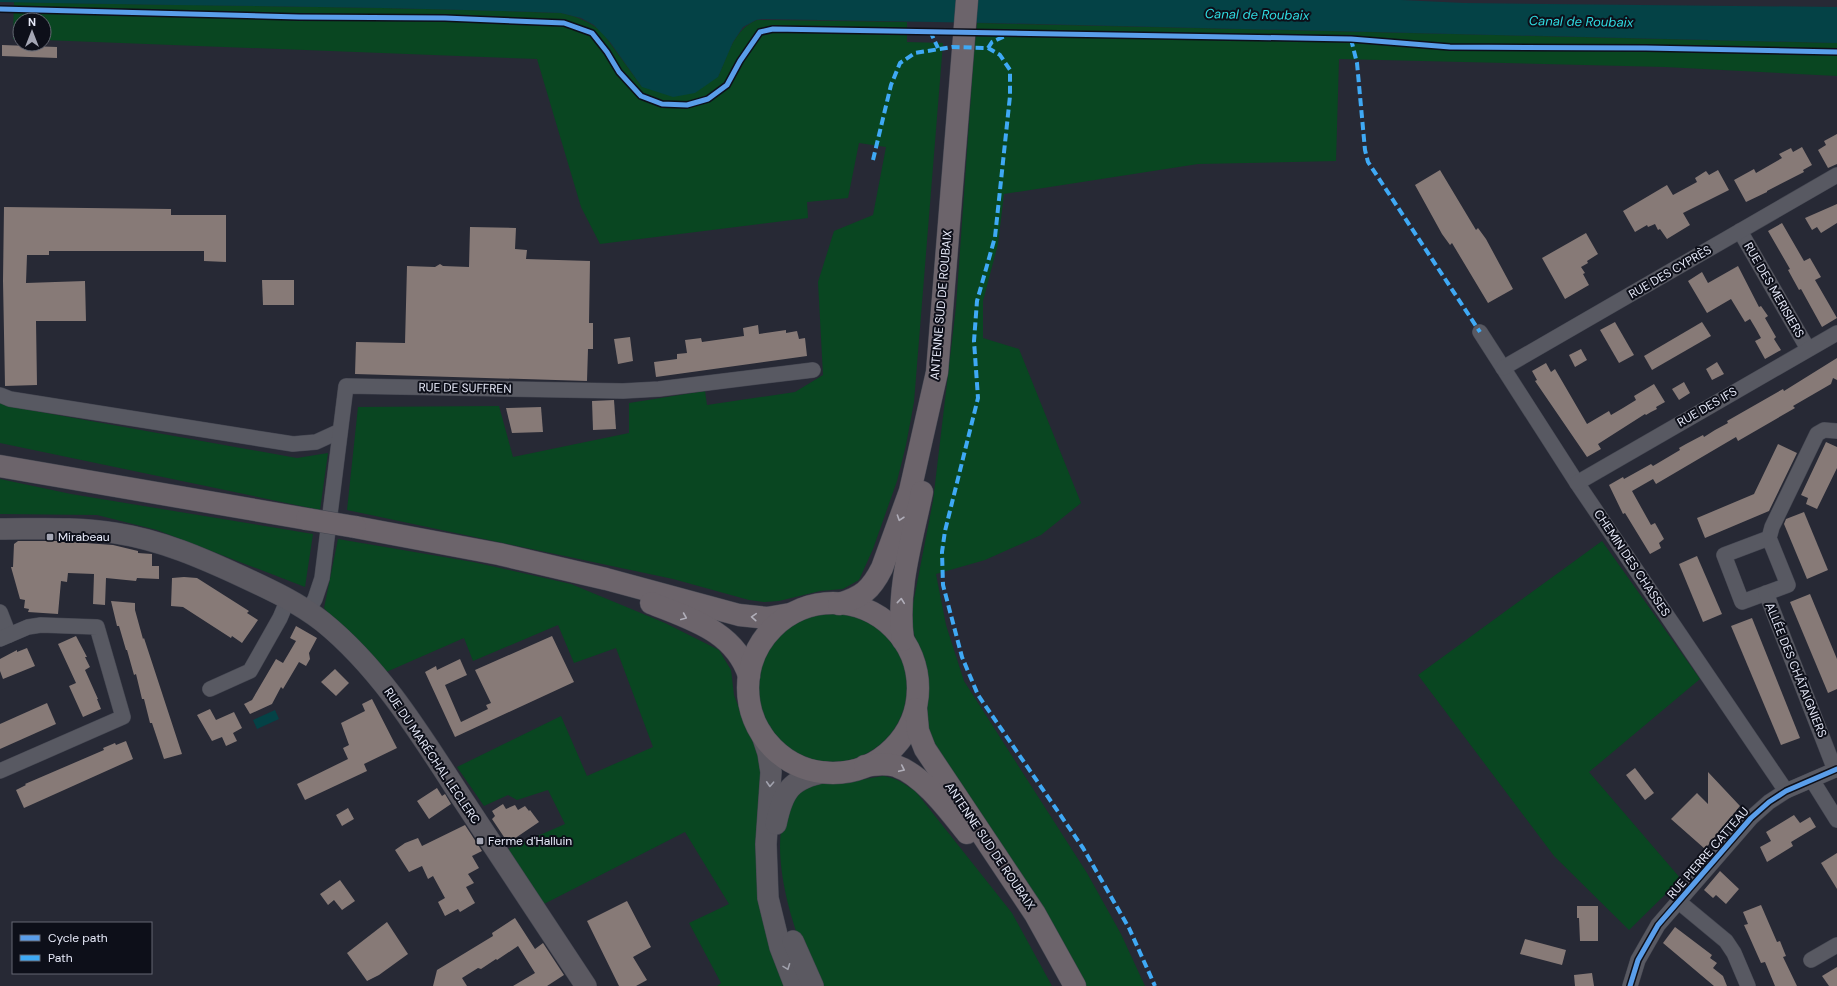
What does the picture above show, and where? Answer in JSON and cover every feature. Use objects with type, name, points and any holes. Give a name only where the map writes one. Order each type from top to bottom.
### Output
[{"type":"highway","name":"ANTENNE SUD DE ROUBAIX","points":[[839,604],[858,597],[866,591],[877,578],[882,568],[910,491],[937,372],[960,71],[967,0]]},
{"type":"highway","points":[[902,640],[900,619],[902,594],[931,440],[936,399],[937,372]]},
{"type":"highway","points":[[0,455],[25,462],[91,474],[120,487]]},
{"type":"highway","points":[[0,466],[355,527],[484,551],[569,572],[624,583],[749,617],[776,617],[812,606],[839,604],[861,608],[875,615],[893,628],[909,651],[916,670],[916,703],[910,722],[900,739],[882,757],[864,766],[845,771],[825,772],[806,768],[788,760],[773,748],[761,732],[752,715],[749,702],[749,676],[752,660],[763,639],[780,622],[793,613]]},
{"type":"highway","points":[[569,572],[671,612],[709,629],[728,641],[736,649],[742,658],[749,676]]},
{"type":"highway","name":"ANTENNE SUD DE ROUBAIX","points":[[916,703],[918,731],[926,749],[1035,914],[1075,986]]},
{"type":"highway","name":"ANTENNE SUD DE ROUBAIX","points":[[864,766],[882,764],[895,766],[906,771],[917,779],[949,812],[976,845],[1007,888],[1064,986]]},
{"type":"street","name":"RUE DES CYPRÈS","points":[[1503,368],[1837,175]]},
{"type":"street","name":"RUE DES MERISIERS","points":[[1740,231],[1808,349]]},
{"type":"street","name":"CHEMIN DES CHASSES","points":[[1480,332],[1577,482],[1786,791]]},
{"type":"street","name":"RUE DES IFS","points":[[1577,482],[1837,332]]},
{"type":"street","name":"RUE DE SUFFREN","points":[[308,611],[315,598],[322,578],[346,386],[630,391],[659,389],[813,370]]},
{"type":"street","points":[[0,395],[10,399],[293,444],[316,442],[340,431]]},
{"type":"street","points":[[1769,538],[1775,518],[1817,434],[1824,430],[1837,431]]},
{"type":"street","name":"RUE DU MARÉCHAL LECLERC","points":[[0,529],[96,531],[133,536],[200,557],[288,598],[323,622],[353,651],[391,693],[408,715],[586,986]]},
{"type":"street","name":"ALLÉE DES CHÂTAIGNIERS","points":[[1769,538],[1788,585],[1742,602],[1724,555],[1769,538]]},
{"type":"street","name":"ALLÉE DES CHÂTAIGNIERS","points":[[1766,593],[1836,770]]},
{"type":"street","points":[[210,690],[250,671],[280,618],[288,598]]},
{"type":"street","points":[[0,612],[4,637],[28,627],[41,625],[97,627],[123,717],[0,771]]},
{"type":"street","points":[[761,732],[771,767],[766,844],[768,898],[780,947],[795,986]]},
{"type":"street","name":"RUE PIERRE CATTEAU","points":[[1630,986],[1638,960],[1651,935],[1751,818],[1769,802],[1786,791],[1836,770]]},
{"type":"street","points":[[813,986],[795,948],[784,914],[778,881],[775,838],[778,813],[782,801],[790,788],[801,778],[825,772]]},
{"type":"street","points":[[1812,780],[1837,820]]},
{"type":"street","points":[[1679,902],[1726,942],[1734,952],[1748,986]]},
{"type":"street","points":[[1811,960],[1837,945]]},
{"type":"green space","points":[[14,2],[356,7],[561,13],[583,20],[602,32],[642,87],[718,77],[732,44],[742,30],[757,20],[907,22],[907,42],[943,43],[914,402],[906,445],[897,481],[873,549],[859,580],[843,589],[820,591],[779,601],[764,602],[749,600],[673,579],[347,510],[358,407],[499,406],[513,457],[629,433],[629,403],[705,391],[707,405],[795,392],[823,375],[818,282],[834,231],[873,215],[886,147],[859,143],[848,198],[807,202],[808,218],[600,244],[581,207],[537,59],[52,40],[52,12],[14,12]]},
{"type":"green space","points":[[977,23],[1837,43],[1837,76],[1665,67],[1339,59],[1336,161],[1198,164],[1004,194],[998,244],[983,301],[983,338],[1019,349],[1081,503],[1041,535],[985,560],[936,574],[946,625],[964,681],[1087,873],[1121,934],[1145,986],[1083,986],[926,729],[922,715],[927,700],[926,677],[912,627],[913,604],[933,501],[956,307]]},
{"type":"green space","points":[[0,402],[24,409],[297,458],[328,453],[320,510],[0,443]]},
{"type":"green space","points":[[0,479],[71,494],[313,534],[305,587],[157,530],[97,515],[0,514]]},
{"type":"green space","points":[[338,539],[473,562],[571,584],[665,623],[719,650],[731,670],[734,695],[748,732],[765,764],[763,806],[790,986],[717,986],[721,983],[689,923],[729,904],[685,832],[544,904],[508,849],[565,824],[548,790],[517,800],[508,795],[484,806],[457,767],[561,716],[587,776],[653,747],[616,648],[574,663],[558,625],[473,661],[464,638],[384,673],[324,608]]},
{"type":"green space","points":[[1602,541],[1700,679],[1589,772],[1681,879],[1629,930],[1554,856],[1418,675]]},
{"type":"green space","points":[[825,612],[839,612],[854,615],[867,621],[880,629],[890,639],[904,665],[907,687],[906,702],[901,716],[890,735],[880,745],[854,759],[839,762],[825,762],[810,759],[797,753],[784,745],[774,735],[760,709],[757,694],[757,680],[760,665],[766,652],[774,639],[784,629],[810,615]]},
{"type":"green space","points":[[883,776],[897,780],[916,792],[1012,913],[1052,986],[821,986],[799,939],[786,896],[780,849],[783,821],[797,789],[816,782],[843,783]]},
{"type":"water","name":"Canal de Roubaix","points":[[0,0],[1401,0],[1464,3],[1837,7],[1837,43],[762,19],[756,20],[743,27],[733,42],[718,77],[695,93],[673,97],[642,87],[610,42],[594,25],[581,18],[561,13],[351,7],[0,2]]},
{"type":"water","points":[[275,710],[279,719],[257,729],[253,720]]},
{"type":"building","points":[[2,45],[12,45],[12,52],[52,52],[52,47],[57,47],[57,58],[2,56]]},
{"type":"building","points":[[1837,134],[1837,164],[1828,168],[1818,150],[1826,145],[1824,141]]},
{"type":"building","points":[[1802,147],[1812,165],[1803,170],[1804,172],[1746,202],[1734,180],[1754,169],[1756,173],[1782,158],[1779,154],[1791,148],[1793,152]]},
{"type":"building","points":[[1440,170],[1476,230],[1478,228],[1486,239],[1513,289],[1488,303],[1452,243],[1450,245],[1442,234],[1415,185]]},
{"type":"building","points":[[1718,170],[1729,190],[1683,213],[1690,225],[1667,239],[1660,229],[1658,230],[1655,224],[1648,227],[1647,225],[1635,232],[1623,211],[1667,185],[1673,195],[1697,182],[1695,178],[1706,171],[1709,175]]},
{"type":"building","points":[[1837,204],[1837,223],[1821,233],[1817,227],[1812,230],[1805,218]]},
{"type":"building","points":[[4,207],[171,209],[171,215],[226,215],[226,262],[204,261],[204,251],[49,251],[49,255],[27,255],[26,283],[85,281],[86,321],[36,321],[37,385],[5,386],[3,281]]},
{"type":"building","points":[[1782,223],[1804,261],[1810,258],[1821,277],[1815,280],[1837,318],[1822,327],[1801,289],[1799,290],[1788,270],[1790,269],[1768,231]]},
{"type":"building","points":[[470,227],[516,228],[515,249],[527,250],[526,259],[590,261],[589,323],[593,323],[593,349],[588,349],[587,381],[355,374],[356,342],[405,343],[407,266],[435,267],[440,264],[443,266],[469,267]]},
{"type":"building","points":[[1586,233],[1598,254],[1581,267],[1585,273],[1583,274],[1589,285],[1565,299],[1542,258]]},
{"type":"building","points":[[1738,266],[1759,307],[1761,306],[1768,316],[1765,318],[1776,337],[1774,339],[1781,350],[1765,359],[1755,341],[1761,338],[1756,329],[1750,319],[1745,322],[1731,299],[1707,313],[1688,281],[1702,272],[1708,283]]},
{"type":"building","points":[[262,280],[294,280],[294,305],[263,305]]},
{"type":"building","points":[[1615,322],[1634,355],[1619,363],[1600,330]]},
{"type":"building","points":[[1702,322],[1711,336],[1652,370],[1644,356]]},
{"type":"building","points":[[758,325],[759,334],[786,330],[786,333],[797,331],[799,339],[805,338],[807,356],[656,377],[654,362],[677,359],[677,354],[687,353],[685,340],[701,338],[702,342],[744,336],[743,328]]},
{"type":"building","points":[[630,337],[633,361],[618,364],[614,339]]},
{"type":"building","points":[[1581,349],[1587,360],[1575,367],[1569,355]]},
{"type":"building","points":[[1837,358],[1837,380],[1833,378],[1831,384],[1793,406],[1795,408],[1738,441],[1736,437],[1656,484],[1653,479],[1632,491],[1651,525],[1655,523],[1664,539],[1659,543],[1661,548],[1650,554],[1625,513],[1623,514],[1609,485],[1623,477],[1624,479],[1651,464],[1653,466],[1680,450],[1679,448],[1703,435],[1704,437],[1728,423],[1727,421],[1783,389],[1784,391]]},
{"type":"building","points":[[1717,362],[1724,374],[1712,380],[1706,369]]},
{"type":"building","points":[[1546,363],[1551,372],[1555,369],[1587,424],[1609,411],[1611,415],[1623,408],[1636,400],[1634,396],[1654,384],[1665,402],[1656,407],[1657,409],[1646,415],[1645,414],[1598,444],[1601,449],[1587,457],[1535,381],[1537,380],[1532,371]]},
{"type":"building","points":[[1684,382],[1690,393],[1679,400],[1672,389]]},
{"type":"building","points":[[614,400],[616,429],[593,430],[592,401]]},
{"type":"building","points":[[541,407],[543,432],[512,433],[506,408]]},
{"type":"building","points":[[1826,442],[1837,447],[1837,468],[1817,509],[1806,504],[1808,498],[1801,495]]},
{"type":"building","points":[[1778,444],[1797,453],[1769,511],[1705,538],[1697,518],[1754,494]]},
{"type":"building","points":[[1804,512],[1828,570],[1807,579],[1784,524],[1786,519]]},
{"type":"building","points":[[18,541],[58,541],[113,545],[138,551],[138,553],[152,554],[152,566],[159,566],[159,579],[137,578],[136,581],[106,578],[105,605],[93,604],[94,574],[68,573],[67,582],[61,581],[58,614],[28,612],[29,609],[24,608],[25,600],[20,599],[11,567],[13,567],[14,544]]},
{"type":"building","points":[[1697,556],[1722,614],[1703,622],[1679,564]]},
{"type":"building","points":[[172,578],[197,578],[249,611],[247,613],[258,620],[242,643],[232,636],[231,638],[183,607],[171,606]]},
{"type":"building","points":[[1810,594],[1837,659],[1837,689],[1828,693],[1790,602]]},
{"type":"building","points":[[111,601],[135,603],[135,610],[143,639],[144,638],[182,754],[164,759],[152,723],[150,723],[144,699],[142,699],[136,674],[134,675],[119,626],[117,626]]},
{"type":"building","points":[[1752,618],[1800,738],[1781,745],[1731,626]]},
{"type":"building","points":[[296,626],[317,638],[309,653],[310,659],[306,666],[299,662],[283,689],[281,687],[272,704],[250,714],[244,704],[252,700],[276,659],[283,663],[296,641],[290,638]]},
{"type":"building","points":[[76,636],[87,657],[85,657],[90,667],[85,670],[101,709],[83,717],[69,686],[76,683],[58,644]]},
{"type":"building","points":[[552,636],[574,682],[455,737],[425,672],[436,666],[437,670],[460,659],[467,675],[445,685],[461,722],[488,709],[486,705],[491,703],[475,670]]},
{"type":"building","points":[[27,648],[35,666],[3,679],[0,671],[0,659],[17,650],[17,652]]},
{"type":"building","points":[[335,669],[349,683],[336,696],[321,682]]},
{"type":"building","points":[[372,699],[397,748],[364,764],[367,771],[305,800],[297,784],[348,759],[343,748],[349,745],[341,723],[365,711],[362,704]]},
{"type":"building","points":[[47,703],[56,724],[0,749],[0,724]]},
{"type":"building","points":[[210,709],[216,720],[234,712],[242,728],[233,733],[237,741],[226,746],[222,737],[212,741],[197,715]]},
{"type":"building","points":[[126,741],[133,759],[24,808],[16,790],[26,785],[25,784],[104,750],[103,748],[115,743],[116,745]]},
{"type":"building","points":[[1635,768],[1654,793],[1645,800],[1626,775]]},
{"type":"building","points":[[1708,772],[1740,806],[1705,849],[1671,819],[1697,793],[1708,804]]},
{"type":"building","points":[[437,788],[442,796],[445,794],[451,804],[429,819],[417,801]]},
{"type":"building","points":[[503,804],[506,809],[515,805],[518,810],[525,806],[539,822],[508,843],[492,819],[495,816],[492,811]]},
{"type":"building","points":[[348,808],[354,819],[342,826],[336,815]]},
{"type":"building","points":[[1794,815],[1800,823],[1810,817],[1816,827],[1791,842],[1793,846],[1767,862],[1760,847],[1771,841],[1766,832]]},
{"type":"building","points":[[465,825],[482,851],[472,856],[479,868],[468,874],[474,883],[466,887],[475,903],[460,912],[458,909],[445,916],[438,902],[445,898],[433,876],[428,879],[422,866],[409,872],[395,850],[405,843],[418,838],[422,846]]},
{"type":"building","points":[[1837,853],[1837,889],[1821,863]]},
{"type":"building","points":[[1720,871],[1739,889],[1726,904],[1716,895],[1713,898],[1704,890]]},
{"type":"building","points":[[340,880],[355,901],[342,910],[334,900],[328,905],[320,894]]},
{"type":"building","points":[[627,901],[651,947],[633,957],[647,980],[636,986],[619,986],[587,921]]},
{"type":"building","points":[[1761,905],[1777,942],[1780,941],[1786,956],[1783,957],[1797,986],[1775,986],[1765,962],[1761,963],[1744,925],[1748,924],[1743,912]]},
{"type":"building","points":[[1577,906],[1598,906],[1598,941],[1580,941]]},
{"type":"building","points":[[515,918],[535,949],[543,943],[564,975],[547,986],[513,986],[535,973],[518,946],[497,960],[496,959],[481,969],[478,968],[462,978],[467,986],[433,986],[437,970],[493,936],[492,933]]},
{"type":"building","points":[[387,922],[408,954],[379,975],[367,981],[347,953]]},
{"type":"building","points":[[1675,927],[1712,955],[1710,958],[1717,963],[1713,968],[1723,976],[1727,986],[1714,986],[1663,943]]},
{"type":"building","points":[[1525,939],[1566,950],[1562,965],[1520,954]]},
{"type":"building","points":[[1837,967],[1837,986],[1829,986],[1822,976]]},
{"type":"building","points":[[1592,973],[1594,986],[1575,986],[1574,975]]},
{"type":"marked path","points":[[930,31],[938,48]]},
{"type":"marked path","points":[[988,48],[992,42],[1007,35]]},
{"type":"marked path","points":[[1351,39],[1357,63],[1365,150],[1368,162],[1480,332]]},
{"type":"marked path","points":[[873,160],[891,85],[900,63],[915,53],[952,47],[988,48],[1000,55],[1010,70],[1010,96],[995,237],[977,301],[974,341],[978,398],[945,531],[942,552],[943,585],[962,657],[978,695],[1083,848],[1129,928],[1155,986]]},
{"type":"cycle path","points":[[0,9],[299,17],[445,18],[564,23],[592,33],[607,52],[619,72],[641,96],[662,104],[687,105],[708,99],[727,85],[740,61],[760,32],[773,29],[1351,39],[1450,47],[1646,48],[1837,52]]},
{"type":"cycle path","points":[[1630,986],[1638,960],[1658,925],[1751,818],[1769,802],[1786,791],[1837,769]]},
{"type":"place","name":"Mirabeau","points":[[50,537]]},
{"type":"place","name":"Ferme d'Halluin","points":[[480,841]]}]
